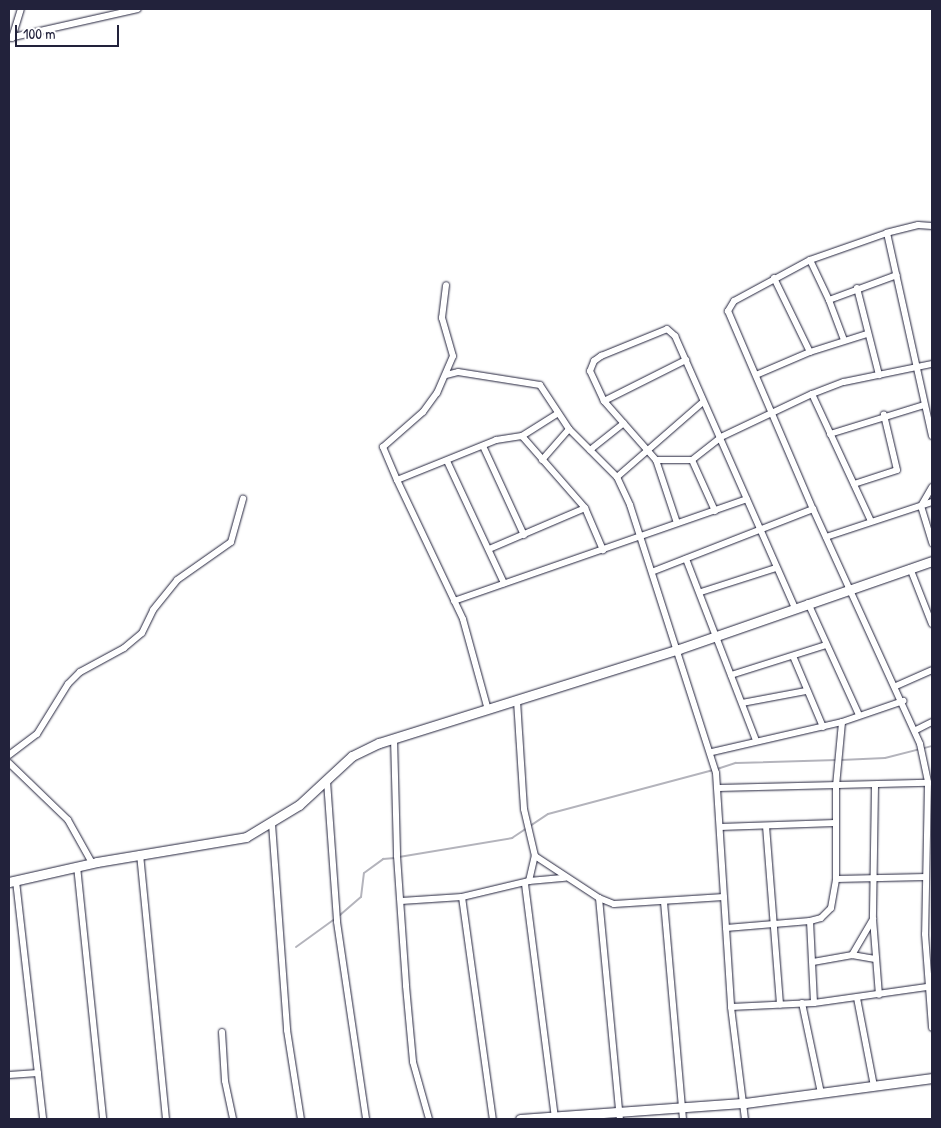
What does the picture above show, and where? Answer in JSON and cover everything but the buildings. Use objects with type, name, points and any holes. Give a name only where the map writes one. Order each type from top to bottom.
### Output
[{"type":"street","points":[[10,38],[22,9]]},
{"type":"street","points":[[106,9],[110,17]]},
{"type":"street","points":[[10,38],[110,17],[138,9]]},
{"type":"street","points":[[932,226],[918,225],[887,233],[810,260],[734,301],[728,311],[813,509],[903,701],[920,744],[928,783],[930,814],[930,866],[926,877],[929,933],[927,987],[932,1028]]},
{"type":"street","points":[[887,233],[932,436]]},
{"type":"street","points":[[810,260],[844,340]]},
{"type":"street","points":[[828,300],[897,275]]},
{"type":"street","points":[[774,278],[810,352]]},
{"type":"street","points":[[446,286],[442,318],[453,353],[446,375],[423,412],[383,447],[463,619],[488,710]]},
{"type":"street","points":[[857,288],[867,334],[879,374]]},
{"type":"street","points":[[677,523],[656,460],[604,401],[590,371],[594,361],[601,356],[667,329],[676,336],[703,402],[721,437],[760,532],[795,608]]},
{"type":"street","points":[[756,375],[810,352],[867,334]]},
{"type":"street","points":[[604,401],[686,360]]},
{"type":"street","points":[[656,460],[692,460],[721,437],[812,394],[879,374],[932,364]]},
{"type":"street","points":[[446,375],[458,372],[539,385],[556,414],[616,477],[642,534],[712,752],[718,788],[731,1007],[745,1103],[745,1119]]},
{"type":"street","points":[[812,394],[870,521]]},
{"type":"street","points":[[616,477],[703,402]]},
{"type":"street","points":[[830,434],[884,415],[924,405]]},
{"type":"street","points":[[397,480],[496,440],[522,436],[556,414]]},
{"type":"street","points":[[854,484],[897,470],[884,415]]},
{"type":"street","points":[[590,450],[624,423]]},
{"type":"street","points":[[542,460],[569,429]]},
{"type":"street","points":[[522,436],[585,508],[603,550]]},
{"type":"street","points":[[483,446],[524,535]]},
{"type":"street","points":[[692,460],[715,511]]},
{"type":"street","points":[[448,461],[504,583]]},
{"type":"street","points":[[932,486],[921,506],[932,543]]},
{"type":"street","points":[[9,754],[37,734],[68,684],[80,672],[124,648],[142,633],[153,610],[177,580],[231,542],[243,499]]},
{"type":"street","points":[[454,601],[747,499]]},
{"type":"street","points":[[826,537],[932,502]]},
{"type":"street","points":[[488,549],[585,508]]},
{"type":"street","points":[[654,571],[760,532],[813,509]]},
{"type":"street","points":[[686,559],[701,592],[756,740]]},
{"type":"street","points":[[43,1119],[12,882],[76,866],[239,838],[272,824],[327,780],[352,756],[394,738],[679,649],[849,588],[932,561]]},
{"type":"street","points":[[701,592],[776,568]]},
{"type":"street","points":[[910,568],[932,623]]},
{"type":"street","points":[[808,603],[859,715]]},
{"type":"street","points":[[731,675],[826,645]]},
{"type":"street","points":[[793,656],[806,691],[823,727]]},
{"type":"street","points":[[896,686],[932,670]]},
{"type":"street","points":[[742,703],[806,691]]},
{"type":"street","points":[[517,701],[524,809],[534,856],[527,883],[555,1117]]},
{"type":"street","points":[[712,752],[756,740],[842,722],[903,701]]},
{"type":"street","points":[[726,928],[810,921],[821,918],[831,908],[836,879],[836,786],[842,722]]},
{"type":"street","points":[[916,730],[932,722]]},
{"type":"street","points":[[394,738],[397,856],[413,1062],[429,1119]]},
{"type":"street","points":[[9,763],[68,820],[92,863]]},
{"type":"street","points":[[327,780],[337,922],[366,1119]]},
{"type":"street","points":[[718,788],[875,786],[928,783]]},
{"type":"street","points":[[875,786],[873,919],[874,959],[879,995]]},
{"type":"street","points":[[720,827],[835,823]]},
{"type":"street","points":[[272,824],[286,1030],[301,1119]]},
{"type":"street","points":[[766,826],[780,1004]]},
{"type":"street","points":[[140,854],[166,1119]]},
{"type":"street","points":[[534,856],[565,878],[599,898],[614,904],[724,897]]},
{"type":"street","points":[[76,866],[103,1119]]},
{"type":"street","points":[[836,879],[874,880],[926,877]]},
{"type":"street","points":[[401,901],[462,897],[527,883],[565,878]]},
{"type":"street","points":[[462,897],[493,1119]]},
{"type":"street","points":[[599,898],[620,1116]]},
{"type":"street","points":[[664,902],[683,1119]]},
{"type":"street","points":[[852,955],[873,919]]},
{"type":"street","points":[[810,921],[814,1002]]},
{"type":"street","points":[[813,962],[852,955],[874,959]]},
{"type":"street","points":[[731,1007],[857,998],[927,987]]},
{"type":"street","points":[[857,998],[874,1086]]},
{"type":"street","points":[[802,1003],[821,1093]]},
{"type":"street","points":[[222,1032],[225,1081],[233,1119]]},
{"type":"street","points":[[9,1075],[38,1072]]},
{"type":"street","points":[[520,1119],[620,1116],[745,1103],[932,1078]]},
{"type":"waterway","points":[[841,760],[885,758],[932,746]]},
{"type":"waterway","points":[[717,769],[736,763],[837,760]]},
{"type":"waterway","points":[[399,857],[512,838],[548,814],[713,770]]},
{"type":"waterway","points":[[340,915],[361,897],[364,873],[383,859],[395,858]]},
{"type":"waterway","points":[[296,947],[336,918]]}]
